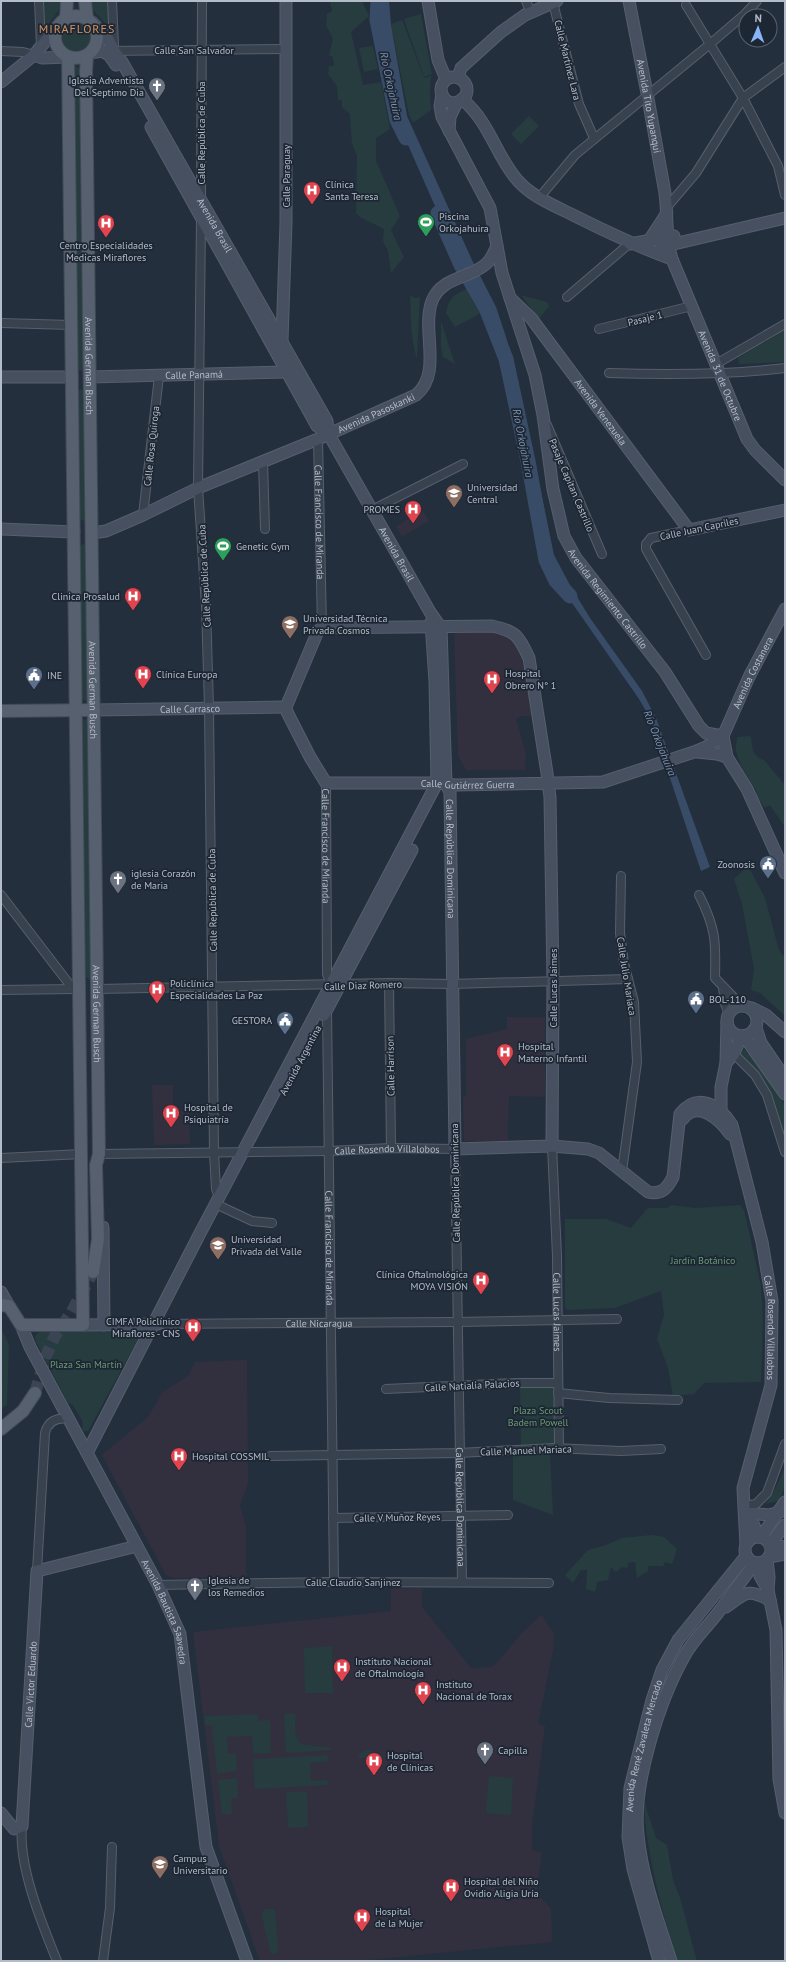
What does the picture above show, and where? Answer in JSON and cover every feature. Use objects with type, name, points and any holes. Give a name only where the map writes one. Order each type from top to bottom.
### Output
[{"type":"main road","points":[[66,18],[67,1]]},
{"type":"main road","points":[[34,56],[42,58],[78,58],[93,53],[98,38],[97,32],[90,20],[85,1]]},
{"type":"main road","name":"Calle Paraguay","points":[[277,343],[286,223],[286,1]]},
{"type":"main road","points":[[428,1],[436,54],[446,79]]},
{"type":"main road","name":"Avenida Tito Yupanqui","points":[[629,1],[648,95],[667,210],[667,241]]},
{"type":"main road","points":[[458,78],[461,68],[501,32],[532,12],[555,2]]},
{"type":"main road","points":[[1,82],[34,56],[66,18],[77,16],[90,20]]},
{"type":"main road","name":"Avenida Brasil","points":[[90,20],[108,39],[142,104],[163,140],[187,173],[201,198],[224,251]]},
{"type":"main road","points":[[57,27],[55,34],[56,44],[60,51],[68,57]]},
{"type":"main road","name":"Avenida Brasil","points":[[93,53],[109,55],[142,104]]},
{"type":"main road","name":"Avenida German Busch","points":[[93,53],[86,71],[99,1154],[102,1165],[104,1325]]},
{"type":"main road","name":"Avenida German Busch","points":[[68,57],[76,710],[76,989],[82,1154],[83,1325]]},
{"type":"main road","points":[[449,131],[450,117],[462,98],[465,83],[454,77],[446,79],[441,86],[442,94],[440,106],[442,117],[449,131],[490,208],[497,245]]},
{"type":"main road","points":[[442,94],[449,102],[462,98]]},
{"type":"main road","points":[[462,98],[475,110],[515,178],[524,187],[539,198],[629,244],[672,259]]},
{"type":"main road","name":"Avenida Brasil","points":[[187,173],[202,217],[224,251],[277,343],[296,366],[317,426],[328,434],[430,612],[437,628]]},
{"type":"main road","points":[[650,239],[667,210]]},
{"type":"main road","points":[[629,244],[650,239],[667,241],[707,236],[785,218]]},
{"type":"main road","points":[[646,250],[667,241]]},
{"type":"main road","name":"Avenida 31 de Octubre","points":[[667,241],[672,259],[747,439],[755,450],[785,480]]},
{"type":"main road","name":"Avenida Pasoskanki","points":[[92,533],[106,531],[198,488],[318,439],[422,391],[427,384],[430,367],[429,316],[432,302],[436,294],[444,285],[479,269],[492,257],[497,245]]},
{"type":"main road","name":"Avenida Regimiento Castrillo","points":[[497,245],[505,284],[535,375],[543,415],[553,489],[567,541],[576,558],[665,672],[699,726]]},
{"type":"main road","points":[[479,269],[495,273],[505,284]]},
{"type":"main road","name":"Avenida Venezuela","points":[[510,298],[531,318],[689,530]]},
{"type":"main road","name":"Avenida Brasil","points":[[277,343],[286,372],[308,399]]},
{"type":"main road","points":[[286,372],[296,366]]},
{"type":"main road","name":"Calle Panamá","points":[[90,377],[286,372]]},
{"type":"main road","points":[[1,377],[90,377]]},
{"type":"main road","name":"Calle Juan Capriles","points":[[689,530],[785,510]]},
{"type":"main road","points":[[1,529],[92,533]]},
{"type":"main road","name":"Avenida Costanera","points":[[723,736],[749,677],[785,609]]},
{"type":"main road","name":"Calle Lucas Jaimes","points":[[437,628],[492,626],[508,629],[521,640],[529,658],[549,782],[553,981],[552,1146]]},
{"type":"main road","points":[[286,707],[318,631],[322,628],[437,628],[440,680],[442,783]]},
{"type":"main road","name":"Calle Carrasco","points":[[94,710],[286,707]]},
{"type":"main road","name":"Calle Francisco de Miranda","points":[[286,707],[289,717],[326,784]]},
{"type":"main road","points":[[1,711],[94,710]]},
{"type":"main road","points":[[699,726],[706,733],[723,736]]},
{"type":"main road","points":[[693,752],[701,745],[703,738],[699,726]]},
{"type":"main road","points":[[693,752],[706,747],[723,736]]},
{"type":"main road","points":[[723,736],[727,757],[747,789],[785,873]]},
{"type":"main road","points":[[693,752],[705,752],[727,757]]},
{"type":"main road","name":"Calle Gutiérrez Guerra","points":[[326,784],[442,783],[455,785],[603,782],[693,752]]},
{"type":"main road","name":"Avenida Argentina","points":[[87,1453],[442,783]]},
{"type":"main road","name":"Calle República Dominicana","points":[[442,783],[450,792],[455,1149]]},
{"type":"main road","points":[[76,989],[98,989]]},
{"type":"main road","points":[[721,1111],[721,1087],[726,1063],[728,1018],[736,1007],[746,1007],[766,1015],[785,1032]]},
{"type":"main road","points":[[746,1007],[756,1015],[756,1027],[761,1043],[785,1078]]},
{"type":"main road","points":[[728,1018],[733,1033],[743,1036],[750,1034],[756,1027],[766,1022],[774,1023]]},
{"type":"main road","points":[[726,1063],[734,1054],[743,1036]]},
{"type":"main road","points":[[743,1036],[785,1094]]},
{"type":"main road","points":[[703,1102],[721,1087]]},
{"type":"main road","name":"Calle Rosendo Villalobos","points":[[455,1149],[552,1146],[588,1148],[599,1153],[648,1192],[662,1192],[669,1186],[673,1177],[680,1114],[685,1107],[692,1103],[703,1102],[721,1111],[732,1125],[762,1242],[772,1301],[771,1385],[743,1488],[746,1550]]},
{"type":"main road","name":"Calle Rosendo Villalobos","points":[[679,1125],[691,1111],[699,1110],[717,1119],[735,1141]]},
{"type":"main road","points":[[82,1154],[99,1154],[96,1165],[98,1239],[93,1272]]},
{"type":"main road","name":"Avenida Bautista Saavedra","points":[[1,1292],[5,1305],[20,1325],[158,1585],[182,1643],[206,1847],[247,1961]]},
{"type":"main road","name":"Calle Nicaragua","points":[[20,1325],[104,1325],[154,1327]]},
{"type":"main road","points":[[4,1427],[23,1411],[35,1393]]},
{"type":"main road","points":[[765,1541],[785,1502]]},
{"type":"main road","points":[[745,1510],[769,1515],[780,1512]]},
{"type":"main road","name":"Calle Rosendo Villalobos","points":[[745,1510],[765,1541]]},
{"type":"main road","points":[[765,1541],[785,1525]]},
{"type":"main road","name":"Avenida René Zavaleta Mercado","points":[[659,1961],[633,1869],[629,1843],[628,1813],[630,1788],[652,1700],[662,1670],[678,1640],[746,1550],[750,1539],[765,1541]]},
{"type":"main road","points":[[765,1541],[785,1547]]},
{"type":"main road","points":[[765,1541],[771,1552],[762,1561],[760,1576],[769,1595],[776,1630],[779,1780],[785,1812]]},
{"type":"main road","points":[[37,1571],[137,1546]]},
{"type":"main road","points":[[746,1550],[762,1561]]},
{"type":"main road","points":[[762,1561],[785,1554]]},
{"type":"main road","name":"Avenida René Zavaleta Mercado","points":[[671,1961],[642,1862],[638,1833],[639,1793],[658,1714],[672,1679],[686,1653],[762,1561]]},
{"type":"main road","name":"Calle Victor Eduardo","points":[[22,1826],[37,1571]]},
{"type":"main road","points":[[718,1614],[746,1593],[751,1592],[769,1595]]},
{"type":"main road","points":[[1,1813],[14,1829],[22,1826]]},
{"type":"street","points":[[39,1],[41,46]]},
{"type":"street","points":[[112,1],[114,51]]},
{"type":"street","name":"Calle República de Cuba","points":[[187,173],[202,50],[202,1]]},
{"type":"street","points":[[526,1],[532,12]]},
{"type":"street","points":[[539,198],[575,155],[710,44],[745,14],[757,1]]},
{"type":"street","name":"Calle Martínez Lara","points":[[555,2],[575,90],[594,138]]},
{"type":"street","points":[[686,5],[743,98],[778,166],[785,195]]},
{"type":"street","name":"Calle San Salvador","points":[[93,53],[114,51],[287,49]]},
{"type":"street","points":[[1,50],[23,52],[34,56]]},
{"type":"street","points":[[667,210],[696,173],[743,98],[785,67]]},
{"type":"street","name":"Calle República de Cuba","points":[[201,198],[201,373],[198,488],[206,606],[209,708],[214,1152],[216,1189],[220,1202]]},
{"type":"street","points":[[567,297],[629,244]]},
{"type":"street","name":"Pasaje 1","points":[[599,329],[692,306]]},
{"type":"street","points":[[1,323],[71,325]]},
{"type":"street","points":[[718,368],[785,324]]},
{"type":"street","points":[[609,373],[670,375],[718,368],[785,368]]},
{"type":"street","name":"Calle Rosa Quiroga","points":[[143,515],[159,376]]},
{"type":"street","name":"Pasaje Capitan Castrillo","points":[[543,415],[602,554]]},
{"type":"street","name":"Calle Francisco de Miranda","points":[[318,439],[322,628]]},
{"type":"street","points":[[263,462],[265,528]]},
{"type":"street","points":[[372,510],[463,464]]},
{"type":"street","name":"Calle Juan Capriles","points":[[689,530],[652,538],[646,544],[646,549],[706,655]]},
{"type":"street","name":"Calle Francisco de Miranda","points":[[326,784],[327,974],[336,985]]},
{"type":"street","name":"Calle Julio Mariaca","points":[[621,876],[620,933],[624,963],[634,1002],[637,1062],[622,1171]]},
{"type":"street","points":[[1,895],[76,989]]},
{"type":"street","points":[[699,895],[710,916],[714,929],[716,942],[715,978],[746,1007]]},
{"type":"street","name":"Calle Diaz Romero","points":[[98,989],[389,983],[452,984],[628,979]]},
{"type":"street","name":"Calle Harrison","points":[[389,983],[391,1148]]},
{"type":"street","points":[[724,988],[728,1018]]},
{"type":"street","points":[[1,990],[76,989]]},
{"type":"street","name":"Calle Francisco de Miranda","points":[[324,1008],[329,1151],[332,1322],[334,1582]]},
{"type":"street","points":[[734,1054],[755,1075],[767,1095],[785,1152]]},
{"type":"street","name":"Calle Lucas Jaimes","points":[[552,1146],[557,1256],[559,1448]]},
{"type":"street","name":"Calle Rosendo Villalobos","points":[[99,1154],[329,1151],[391,1148],[455,1149]]},
{"type":"street","name":"Calle República Dominicana","points":[[455,1149],[457,1387],[462,1582]]},
{"type":"street","points":[[1,1158],[82,1154]]},
{"type":"street","points":[[220,1202],[252,1221],[272,1223]]},
{"type":"street","name":"Calle Nicaragua","points":[[154,1327],[332,1322],[457,1322],[617,1319]]},
{"type":"street","name":"Calle Natialia Palacios","points":[[386,1389],[457,1387],[517,1383],[558,1383]]},
{"type":"street","points":[[558,1393],[609,1398],[678,1400]]},
{"type":"street","name":"Calle Victor Eduardo","points":[[37,1571],[46,1433],[51,1422],[57,1418],[69,1419]]},
{"type":"street","points":[[745,1510],[756,1504],[767,1493],[785,1444]]},
{"type":"street","name":"Calle Manuel Mariaca","points":[[270,1456],[459,1453],[559,1448],[620,1451],[662,1449]]},
{"type":"street","name":"Calle V Muñoz Reyes","points":[[333,1518],[508,1515]]},
{"type":"street","name":"Calle Claudio Sanjinez","points":[[158,1585],[334,1582],[548,1583]]},
{"type":"street","name":"Calle Victor Eduardo","points":[[22,1826],[21,1836],[23,1861],[57,1961]]},
{"type":"street","points":[[103,1961],[110,1908],[112,1847]]},
{"type":"shaded area","name":"PROMES","points":[[423,511],[429,521],[402,537],[396,526]]},
{"type":"shaded area","name":"Hospital Obrero N° 1","points":[[489,629],[504,634],[516,645],[522,657],[533,716],[521,716],[516,719],[526,754],[525,770],[466,770],[458,756],[454,630]]},
{"type":"shaded area","name":"Hospital Materno Infantil","points":[[507,1017],[545,1017],[545,1097],[509,1096],[508,1141],[464,1141],[463,1096],[466,1096],[466,1039],[507,1029]]},
{"type":"shaded area","name":"Hospital de Psiquiatría","points":[[152,1085],[173,1085],[173,1111],[189,1111],[190,1144],[154,1145]]},
{"type":"shaded area","name":"Hospital COSSMIL","points":[[247,1360],[248,1484],[240,1505],[246,1527],[246,1577],[173,1578],[166,1575],[102,1455],[148,1417],[163,1392],[189,1375],[195,1362]]},
{"type":"shaded area","name":"Hospital de Clínicas","points":[[422,1588],[422,1607],[471,1668],[491,1667],[497,1663],[521,1634],[541,1615],[554,1633],[553,1650],[538,1724],[545,1726],[532,1824],[532,1850],[542,1853],[536,1893],[551,1908],[552,1942],[357,1961],[260,1961],[219,1846],[193,1632],[391,1611],[391,1589]]},
{"type":"green space","points":[[43,1],[62,1],[57,13],[44,31]]},
{"type":"green space","points":[[89,1],[108,1],[108,31],[104,22],[91,8]]},
{"type":"green space","points":[[330,1],[362,1],[369,16],[351,32],[363,85],[381,82],[390,129],[376,138],[376,161],[400,216],[391,230],[404,257],[391,273],[388,251],[383,241],[384,229],[360,217],[356,213],[357,156],[352,144],[350,114],[342,107],[342,100],[338,100],[337,86],[328,74],[329,66],[334,66],[333,57],[329,55],[333,39],[326,25],[327,14],[332,11]]},
{"type":"green space","points":[[421,14],[432,74],[424,77],[404,19]]},
{"type":"green space","points":[[402,20],[424,78],[431,76],[431,110],[413,123],[409,115],[391,24]]},
{"type":"green space","points":[[76,22],[87,26],[91,37],[87,48],[76,52],[65,48],[61,37],[65,26]]},
{"type":"green space","points":[[373,46],[378,69],[364,72],[359,48]]},
{"type":"green space","points":[[77,66],[81,70],[85,368],[81,371],[76,368],[74,67]]},
{"type":"green space","points":[[529,116],[539,126],[521,144],[511,134]]},
{"type":"green space","points":[[471,287],[485,311],[455,327],[446,313],[449,302],[454,296]]},
{"type":"green space","points":[[410,295],[415,298],[420,297],[417,359],[412,335]]},
{"type":"green space","points":[[521,295],[547,302],[549,306],[539,319]]},
{"type":"green space","points":[[441,321],[455,364],[443,357],[441,348]]},
{"type":"green space","points":[[785,330],[785,362],[739,364],[738,358]]},
{"type":"green space","points":[[81,389],[85,392],[87,517],[83,521],[78,518],[77,391]]},
{"type":"green space","points":[[83,544],[86,545],[88,700],[85,701],[81,697],[79,548]]},
{"type":"green space","points":[[85,719],[88,720],[91,978],[89,979],[85,976],[81,723]]},
{"type":"green space","points":[[751,736],[752,747],[755,754],[760,759],[764,760],[785,785],[785,827],[770,805],[765,808],[757,797],[756,790],[744,771],[738,757],[736,744],[738,737]]},
{"type":"green space","points":[[748,866],[765,898],[779,950],[785,958],[785,1016],[760,993],[751,990],[754,969],[742,904],[734,879]]},
{"type":"green space","points":[[744,1049],[759,1065],[785,1105],[785,1136],[764,1081],[740,1056]]},
{"type":"green space","name":"Jardín Botánico","points":[[671,1205],[696,1208],[740,1205],[744,1210],[761,1286],[763,1319],[761,1382],[704,1383],[694,1394],[673,1396],[668,1368],[657,1339],[664,1315],[661,1291],[615,1308],[568,1310],[565,1307],[565,1219],[606,1219],[631,1228],[648,1208],[667,1208]]},
{"type":"green space","points":[[1,1328],[9,1344],[7,1405],[1,1409]]},
{"type":"green space","name":"Plaza San Martín","points":[[41,1330],[132,1330],[137,1333],[138,1339],[88,1431],[83,1431],[83,1422],[73,1405],[68,1403],[36,1342],[35,1336]]},
{"type":"green space","name":"Plaza Scout Badem Powell","points":[[554,1386],[556,1443],[521,1445],[520,1388]]},
{"type":"green space","points":[[513,1455],[550,1455],[553,1515],[513,1500]]},
{"type":"green space","points":[[785,1467],[784,1485],[781,1497],[778,1501],[765,1504],[775,1489]]},
{"type":"green space","points":[[652,1535],[664,1537],[677,1549],[672,1564],[665,1562],[663,1566],[648,1566],[648,1571],[637,1578],[635,1562],[628,1563],[628,1568],[622,1567],[616,1572],[611,1567],[608,1580],[597,1582],[595,1592],[586,1589],[587,1570],[581,1570],[573,1583],[565,1575],[588,1550],[606,1545],[622,1538]]},
{"type":"green space","points":[[332,1646],[333,1693],[305,1693],[304,1648]]},
{"type":"green space","points":[[258,1714],[258,1721],[270,1720],[271,1753],[253,1754],[252,1736],[227,1737],[228,1754],[236,1754],[237,1771],[217,1774],[212,1725],[205,1725],[204,1716]]},
{"type":"green space","points":[[284,1714],[296,1714],[296,1733],[298,1741],[301,1744],[331,1748],[331,1750],[286,1753]]},
{"type":"green space","points":[[369,1750],[381,1754],[385,1759],[358,1758],[361,1752]]},
{"type":"green space","points":[[327,1755],[328,1761],[310,1763],[311,1781],[327,1780],[328,1785],[255,1789],[253,1759]]},
{"type":"green space","points":[[489,1776],[513,1778],[511,1815],[486,1813]]},
{"type":"green space","points":[[237,1778],[238,1798],[231,1798],[232,1814],[222,1814],[218,1780]]},
{"type":"green space","points":[[307,1791],[308,1827],[288,1828],[286,1792]]},
{"type":"green space","points":[[644,1801],[656,1838],[667,1845],[673,1880],[680,1898],[697,1961],[677,1961],[660,1902],[651,1862],[645,1822]]},
{"type":"green space","points":[[266,1909],[275,1909],[278,1953],[271,1954],[262,1917],[263,1912]]},
{"type":"water","points":[[373,1],[389,1],[391,25],[407,116],[472,260],[496,307],[506,337],[522,400],[554,555],[590,618],[642,691],[656,718],[710,867],[701,871],[650,718],[639,699],[556,580],[546,557],[530,469],[506,357],[486,308],[461,265],[397,120]]},
{"type":"waterway","name":"Río Orkojahuira","points":[[378,1],[377,20],[397,120],[406,138]]},
{"type":"waterway","name":"Río Orkojahuira","points":[[438,213],[461,265],[486,308],[506,359],[528,461],[546,560],[556,581],[570,596]]},
{"type":"tunnel","points":[[35,1393],[46,1356],[55,1336],[71,1313],[93,1272]]},
{"type":"place","name":"Iglesia Adventista Del Septimo Dia","points":[[157,101]]},
{"type":"place","name":"Clínica Santa Teresa","points":[[312,205]]},
{"type":"place","name":"Piscina Orkojahuira","points":[[426,237]]},
{"type":"place","name":"Centro Especialidades Medicas Miraflores","points":[[106,238]]},
{"type":"place","name":"Universidad Central","points":[[454,508]]},
{"type":"place","name":"PROMES","points":[[413,524]]},
{"type":"place","name":"Genetic Gym","points":[[223,561]]},
{"type":"place","name":"Clinica Prosalud","points":[[133,611]]},
{"type":"place","name":"Universidad Técnica Privada Cosmos","points":[[290,639]]},
{"type":"place","name":"Clínica Europa","points":[[143,689]]},
{"type":"place","name":"INE","points":[[34,690]]},
{"type":"place","name":"Hospital Obrero N° 1","points":[[492,694]]},
{"type":"place","name":"Zoonosis","points":[[768,879]]},
{"type":"place","name":"iglesia Corazón de Maria","points":[[118,894]]},
{"type":"place","name":"Policlínica Especialidades La Paz","points":[[157,1004]]},
{"type":"place","name":"BOL-110","points":[[696,1014]]},
{"type":"place","name":"GESTORA","points":[[285,1035]]},
{"type":"place","name":"Hospital Materno Infantil","points":[[505,1067]]},
{"type":"place","name":"Hospital de Psiquiatría","points":[[171,1128]]},
{"type":"place","name":"Universidad Privada del Valle","points":[[218,1260]]},
{"type":"place","name":"Clínica Oftalmológica MOYA VISIÓN","points":[[481,1295]]},
{"type":"place","name":"CIMFA Policlínico Miraflores - CNS","points":[[193,1342]]},
{"type":"place","name":"Hospital COSSMIL","points":[[179,1471]]},
{"type":"place","name":"Iglesia de los Remedios","points":[[195,1601]]},
{"type":"place","name":"Instituto Nacional de Oftalmología","points":[[342,1682]]},
{"type":"place","name":"Instituto Nacional de Torax","points":[[423,1705]]},
{"type":"place","name":"Capilla","points":[[485,1765]]},
{"type":"place","name":"Hospital de Clínicas","points":[[374,1776]]},
{"type":"place","name":"Campus Universitario","points":[[160,1879]]},
{"type":"place","name":"Hospital del Niño Ovidio Aligia Uría","points":[[451,1902]]},
{"type":"place","name":"Hospital de la Mujer","points":[[362,1932]]},
{"type":"district","name":"MIRAFLORES","points":[[77,29]]}]
